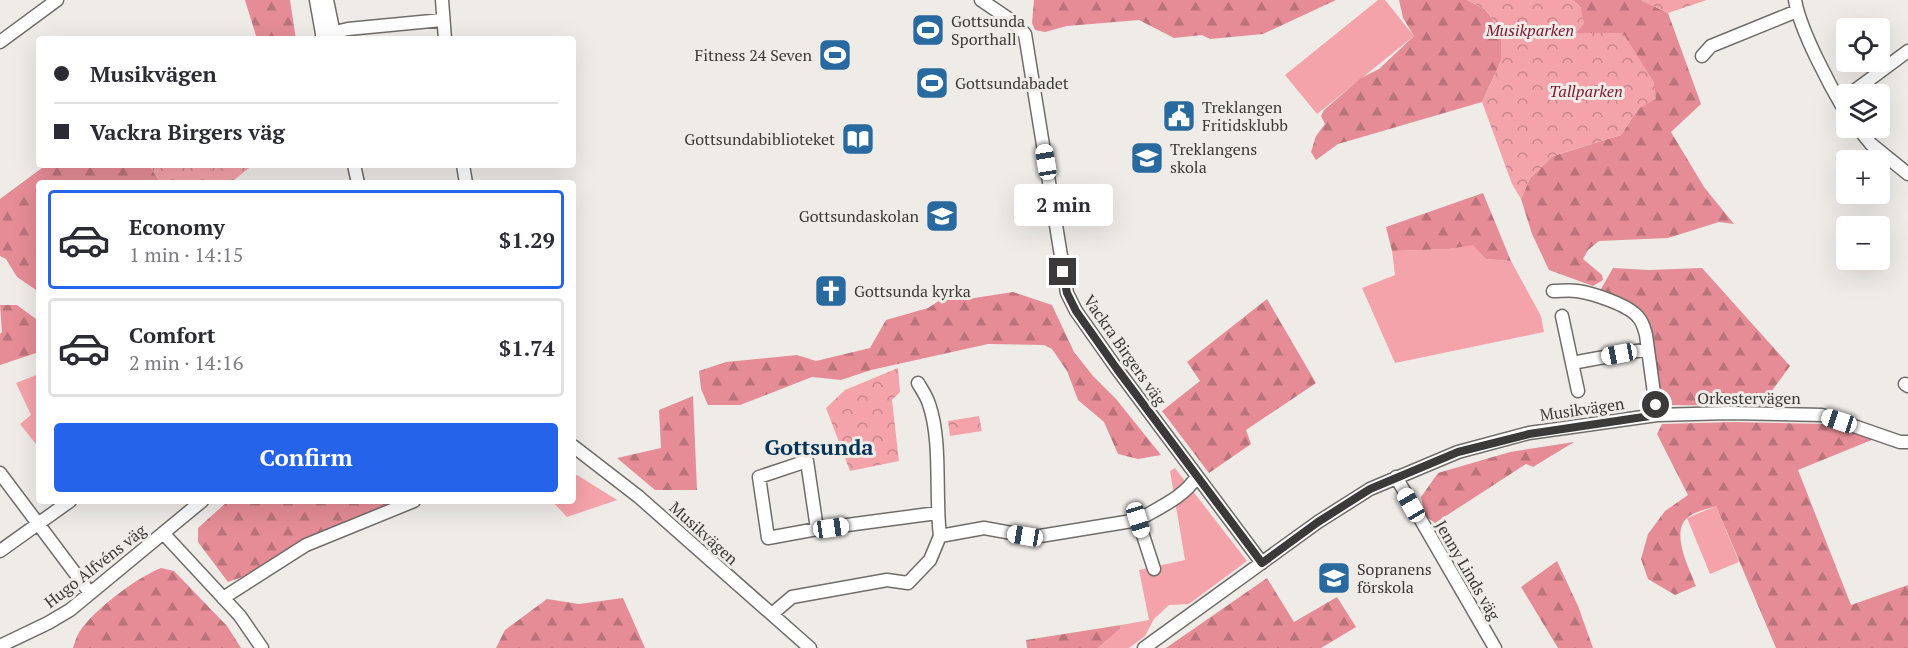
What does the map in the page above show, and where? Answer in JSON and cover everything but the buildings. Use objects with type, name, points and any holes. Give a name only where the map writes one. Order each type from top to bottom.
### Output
[{"type":"street","points":[[0,42],[57,0]]},
{"type":"street","points":[[316,0],[329,36]]},
{"type":"street","points":[[327,0],[329,36]]},
{"type":"street","points":[[442,0],[445,36]]},
{"type":"street","name":"Vackra Birgers väg","points":[[981,0],[1012,21],[1024,34],[1067,293],[1076,311],[1117,369],[1262,563]]},
{"type":"street","points":[[1702,56],[1711,46],[1796,5],[1837,84]]},
{"type":"street","points":[[329,36],[442,20]]},
{"type":"street","points":[[1868,84],[1908,51]]},
{"type":"street","points":[[1866,138],[1908,174]]},
{"type":"street","points":[[1553,291],[1575,290],[1597,296],[1633,312],[1643,325],[1657,415]]},
{"type":"street","name":"Musikvägen","points":[[1562,316],[1578,391]]},
{"type":"street","points":[[1572,363],[1648,349]]},
{"type":"street","points":[[772,614],[792,597],[887,580],[908,583],[930,560],[940,537],[934,431],[930,405],[918,384]]},
{"type":"street","name":"Orkestervägen","points":[[1657,415],[1739,413],[1822,415],[1900,442],[1908,442]]},
{"type":"street","name":"Musikvägen","points":[[1144,648],[1318,522],[1370,489],[1396,477],[1458,452],[1529,434],[1657,415]]},
{"type":"street","name":"Musikvägen","points":[[576,448],[639,497],[810,648]]},
{"type":"street","points":[[817,529],[807,460],[759,477],[768,538],[937,513]]},
{"type":"street","points":[[0,473],[90,593]]},
{"type":"street","points":[[940,537],[984,528],[1034,537],[1138,520],[1192,485],[1197,476]]},
{"type":"street","name":"Jenny Linds väg","points":[[1396,477],[1495,648]]},
{"type":"street","points":[[0,551],[66,504]]},
{"type":"street","name":"Hugo Alfvéns väg","points":[[0,646],[70,610],[198,504]]},
{"type":"street","points":[[223,598],[306,545],[407,504]]},
{"type":"street","points":[[1138,520],[1154,569]]},
{"type":"street","points":[[163,533],[246,624],[262,648]]},
{"type":"green space","points":[[245,0],[290,0],[296,36],[256,36]]},
{"type":"green space","points":[[1034,0],[1336,0],[1263,34],[1210,39],[1202,35],[1174,38],[1139,20],[1067,26],[1045,32],[1035,30],[1032,23]]},
{"type":"green space","points":[[1378,0],[1385,0],[1414,36],[1317,114],[1285,75]]},
{"type":"green space","points":[[1399,0],[1467,0],[1485,9],[1501,32],[1501,61],[1482,102],[1338,144],[1316,160],[1311,152],[1316,136],[1325,124],[1321,116],[1324,110],[1361,78],[1379,69],[1414,36],[1403,18]]},
{"type":"green space","name":"Tallparken","points":[[1467,0],[1573,0],[1581,8],[1584,24],[1576,33],[1623,33],[1654,82],[1656,99],[1638,109],[1621,135],[1553,156],[1530,178],[1521,199],[1512,184],[1482,102],[1501,61],[1501,32],[1485,9]]},
{"type":"green space","points":[[1573,0],[1641,0],[1668,13],[1701,104],[1671,132],[1704,187],[1734,224],[1719,222],[1668,238],[1599,241],[1588,250],[1583,259],[1602,275],[1603,280],[1593,286],[1549,270],[1532,234],[1521,199],[1530,178],[1553,156],[1621,135],[1638,109],[1576,33],[1581,8]]},
{"type":"green space","points":[[1641,0],[1707,0],[1668,13]]},
{"type":"green space","points":[[42,168],[151,168],[159,180],[36,180],[36,290],[17,277],[6,259],[0,256],[0,199]]},
{"type":"green space","points":[[151,168],[249,168],[234,180],[159,180]]},
{"type":"green space","points":[[1483,193],[1511,261],[1486,259],[1473,245],[1449,249],[1392,251],[1386,227]]},
{"type":"green space","points":[[1473,244],[1486,259],[1511,261],[1541,316],[1544,332],[1395,363],[1362,288],[1395,275],[1392,251],[1449,249]]},
{"type":"green space","points":[[1613,268],[1649,270],[1702,268],[1790,366],[1771,392],[1781,406],[1656,405],[1643,325],[1597,296]]},
{"type":"green space","points":[[1013,292],[1052,305],[1074,352],[1161,455],[1138,459],[1118,454],[1104,422],[1078,400],[1067,371],[1052,349],[1044,345],[988,344],[871,370],[841,380],[812,377],[740,405],[708,405],[701,389],[699,371],[726,362],[797,355],[816,361],[870,348],[886,320],[928,308],[946,296],[968,299]]},
{"type":"green space","points":[[1267,299],[1316,383],[1246,430],[1251,444],[1209,473],[1162,411],[1200,381],[1187,362]]},
{"type":"green space","points":[[0,305],[17,305],[36,319],[36,353],[0,365],[0,334],[2,332]]},
{"type":"green space","points":[[898,368],[900,392],[892,400],[899,461],[850,471],[826,408],[845,390]]},
{"type":"green space","points":[[36,375],[36,444],[20,424],[31,415],[16,383]]},
{"type":"green space","points":[[693,396],[697,490],[655,490],[617,458],[661,448],[659,410]]},
{"type":"green space","points":[[979,416],[982,431],[950,436],[948,421]]},
{"type":"green space","points":[[1734,422],[1827,424],[1874,439],[1798,470],[1851,605],[1908,585],[1908,648],[1776,648],[1716,506],[1692,514],[1686,519],[1680,534],[1686,562],[1696,586],[1675,595],[1648,579],[1641,559],[1648,534],[1665,511],[1688,495],[1657,434],[1662,424]]},
{"type":"green space","points":[[1574,442],[1533,467],[1526,464],[1435,523],[1425,516],[1421,497],[1438,473],[1510,452]]},
{"type":"green space","points":[[1175,468],[1247,561],[1189,604],[1169,605],[1154,619],[1145,636],[1129,648],[1098,648],[1120,629],[1121,625],[1149,620],[1139,570],[1185,560],[1170,471]]},
{"type":"green space","points":[[576,475],[617,500],[567,517],[555,504],[576,504]]},
{"type":"green space","points":[[225,504],[400,504],[268,568],[228,582],[198,542],[198,528]]},
{"type":"green space","points":[[1716,506],[1739,562],[1710,574],[1687,518]]},
{"type":"green space","points":[[1557,561],[1578,606],[1593,648],[1558,648],[1521,587]]},
{"type":"green space","points":[[161,568],[174,571],[227,626],[241,648],[73,648],[80,631],[95,613],[140,579]]},
{"type":"green space","points":[[1267,578],[1294,622],[1337,597],[1356,627],[1321,648],[1166,648]]},
{"type":"green space","points":[[623,598],[645,648],[496,648],[505,630],[547,599],[579,604]]},
{"type":"green space","points":[[1121,625],[1120,629],[1098,648],[1027,648],[1026,640]]},
{"type":"place","name":"Gottsunda Sporthall","points":[[928,30]]},
{"type":"place","name":"Fitness 24 Seven","points":[[835,55]]},
{"type":"place","name":"Gottsundabadet","points":[[932,83]]},
{"type":"place","name":"Treklangen Fritidsklubb","points":[[1179,116]]},
{"type":"place","name":"Gottsundabiblioteket","points":[[858,139]]},
{"type":"place","name":"Treklangens skola","points":[[1147,158]]},
{"type":"place","name":"Gottsundaskolan","points":[[942,216]]},
{"type":"place","name":"Gottsunda kyrka","points":[[831,291]]},
{"type":"place","name":"Sopranens förskola","points":[[1334,578]]},
{"type":"district","name":"Gottsunda","points":[[819,447]]},
{"type":"route","points":[[1063,272],[1067,293],[1076,311],[1262,563],[1318,522],[1370,489],[1458,452],[1529,434],[1657,415],[1656,405]]},
{"type":"park label","name":"Musikparken","points":[[1530,30]]}]
